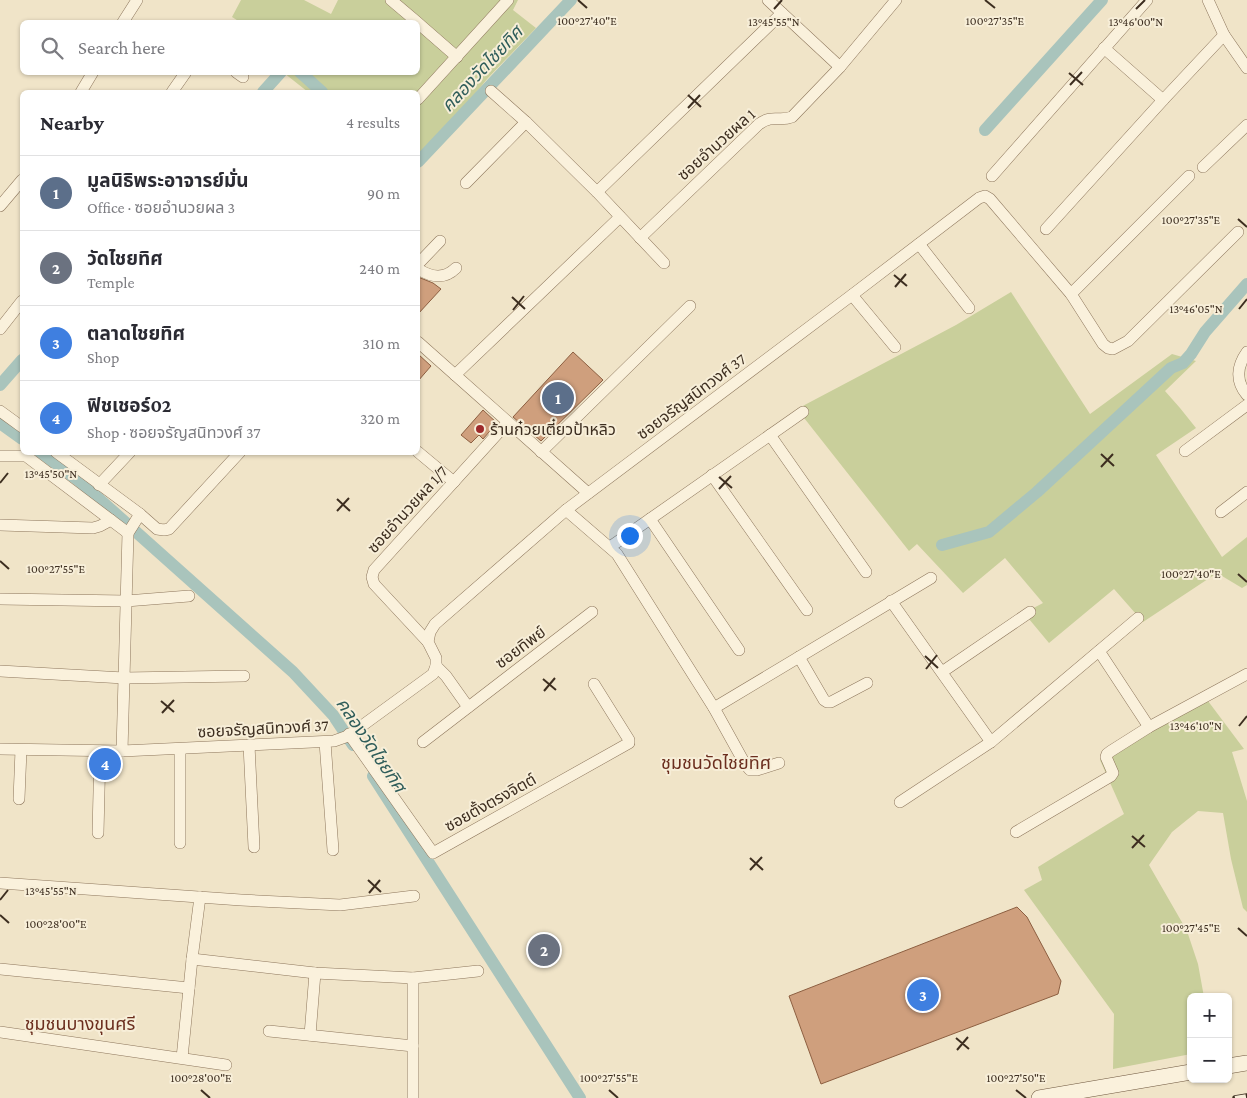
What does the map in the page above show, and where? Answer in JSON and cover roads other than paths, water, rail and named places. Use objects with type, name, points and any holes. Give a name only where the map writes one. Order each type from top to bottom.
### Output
[{"type":"main road","points":[[1232,1065],[1247,1062]]},
{"type":"main road","points":[[1039,1098],[1187,1073]]},
{"type":"street","points":[[124,20],[137,0]]},
{"type":"street","points":[[392,0],[414,20]]},
{"type":"street","points":[[420,97],[508,0]]},
{"type":"street","name":"ซอยอำนวยผล 1","points":[[640,238],[759,124],[770,118],[792,118],[840,68],[896,0]]},
{"type":"street","points":[[992,176],[1147,0]]},
{"type":"street","points":[[1208,0],[1224,35],[1247,68]]},
{"type":"street","points":[[597,192],[776,5],[840,68]]},
{"type":"street","points":[[420,26],[457,57]]},
{"type":"street","points":[[1046,229],[1224,35]]},
{"type":"street","points":[[1104,48],[1163,100]]},
{"type":"street","points":[[81,90],[91,75]]},
{"type":"street","points":[[173,90],[184,75]]},
{"type":"street","points":[[491,91],[526,122],[597,192],[664,264]]},
{"type":"street","points":[[466,183],[526,122]]},
{"type":"street","points":[[1204,166],[1247,125]]},
{"type":"street","points":[[1071,294],[1189,176]]},
{"type":"street","points":[[0,206],[20,182]]},
{"type":"street","name":"ซอยจรัญสนิทวงศ์ 37","points":[[428,642],[430,632],[435,624],[566,510],[979,198],[985,196],[990,199],[1071,294],[1103,344],[1113,350],[1128,341],[1238,232]]},
{"type":"street","points":[[455,375],[620,217]]},
{"type":"street","points":[[420,262],[440,241]]},
{"type":"street","points":[[919,244],[969,308]]},
{"type":"street","points":[[420,269],[425,273],[440,276],[447,275],[456,268]]},
{"type":"street","points":[[852,295],[895,347]]},
{"type":"street","points":[[0,329],[20,304]]},
{"type":"street","points":[[541,452],[690,306]]},
{"type":"street","points":[[420,344],[588,493]]},
{"type":"street","points":[[1247,352],[1238,368],[1239,380],[1247,395]]},
{"type":"street","points":[[1185,451],[1247,405]]},
{"type":"street","points":[[0,411],[20,426]]},
{"type":"street","points":[[610,547],[803,412]]},
{"type":"street","name":"ซอยอำนวยผล 1/7","points":[[428,642],[374,584],[372,577],[374,570],[508,422]]},
{"type":"street","points":[[770,435],[866,572]]},
{"type":"street","points":[[420,454],[454,482]]},
{"type":"street","points":[[60,455],[99,485],[133,526],[126,601],[122,751]]},
{"type":"street","points":[[99,485],[127,455]]},
{"type":"street","points":[[0,456],[26,456],[111,520],[133,526],[164,530],[169,529],[237,455]]},
{"type":"street","points":[[712,475],[808,610]]},
{"type":"street","points":[[1221,512],[1247,492]]},
{"type":"street","points":[[566,510],[617,554],[714,708],[750,770],[757,770],[779,763]]},
{"type":"street","points":[[650,519],[739,650]]},
{"type":"street","points":[[0,525],[92,528],[111,520]]},
{"type":"street","points":[[714,708],[931,578]]},
{"type":"street","points":[[0,599],[126,601],[190,596]]},
{"type":"street","points":[[891,601],[991,742]]},
{"type":"street","name":"ซอยทิพย์","points":[[422,742],[592,612]]},
{"type":"street","points":[[942,672],[1030,612]]},
{"type":"street","points":[[900,802],[991,742],[1138,618]]},
{"type":"street","points":[[428,642],[436,658],[436,666],[446,676],[468,707]]},
{"type":"street","points":[[1099,651],[1149,727]]},
{"type":"street","points":[[799,657],[827,702],[831,702],[867,683]]},
{"type":"street","name":"ซอยจรัญสนิทวงศ์ 37","points":[[0,749],[122,751],[329,741],[349,735],[433,674],[436,666]]},
{"type":"street","points":[[0,671],[124,678],[244,676]]},
{"type":"street","points":[[1016,832],[1111,776],[1113,773],[1106,758],[1107,754],[1149,727],[1247,674]]},
{"type":"street","name":"ซอยตั้งตรงจิตต์","points":[[349,735],[433,853],[629,743],[629,740],[594,684]]},
{"type":"street","points":[[329,741],[332,850]]},
{"type":"street","points":[[249,745],[254,847]]},
{"type":"street","points":[[180,749],[180,843]]},
{"type":"street","points":[[19,799],[21,750]]},
{"type":"street","points":[[98,833],[100,751]]},
{"type":"street","points":[[0,883],[340,905],[414,896]]},
{"type":"street","points":[[182,1058],[200,897]]},
{"type":"street","points":[[192,959],[315,973],[413,978],[478,972]]},
{"type":"street","points":[[0,969],[189,988]]},
{"type":"street","points":[[310,1035],[315,973]]},
{"type":"street","points":[[413,978],[413,1098]]},
{"type":"street","points":[[269,1031],[413,1046]]},
{"type":"street","points":[[0,1032],[226,1065]]},
{"type":"waterway","name":"คลองวัดไชยทิศ","points":[[420,160],[571,0]]},
{"type":"waterway","points":[[985,130],[1102,0]]},
{"type":"waterway","name":"คลองวัดไชยทิศ","points":[[265,90],[278,75]]},
{"type":"waterway","name":"คลองวัดไชยทิศ","points":[[303,75],[320,90]]},
{"type":"waterway","points":[[942,545],[989,532],[1037,492],[1171,368],[1183,363],[1205,332],[1247,284]]},
{"type":"waterway","name":"คลองวัดไชยทิศ","points":[[0,385],[20,362]]},
{"type":"waterway","name":"คลองวัดไชยทิศ","points":[[0,423],[20,438]]},
{"type":"waterway","name":"คลองวัดไชยทิศ","points":[[44,455],[79,481],[293,672],[333,715],[353,745]]},
{"type":"waterway","name":"คลองวัดไชยทิศ","points":[[373,776],[580,1098]]},
{"type":"railway","points":[[1235,1098],[1247,1096]]},
{"type":"place","name":"มูลนิธิพระอาจารย์มั่น","points":[[558,398]]},
{"type":"place","name":"ร้านก๋วยเตี๋ยวป้าหลิว","points":[[480,429]]},
{"type":"place","name":"ฟิชเชอร์02","points":[[105,764]]},
{"type":"place","name":"วัดไชยทิศ","points":[[544,950]]},
{"type":"place","name":"ตลาดไชยทิศ","points":[[923,995]]},
{"type":"district","name":"ชุมชนวัดไชยทิศ","points":[[716,763]]},
{"type":"district","name":"ชุมชนบางขุนศรี","points":[[80,1024]]}]
